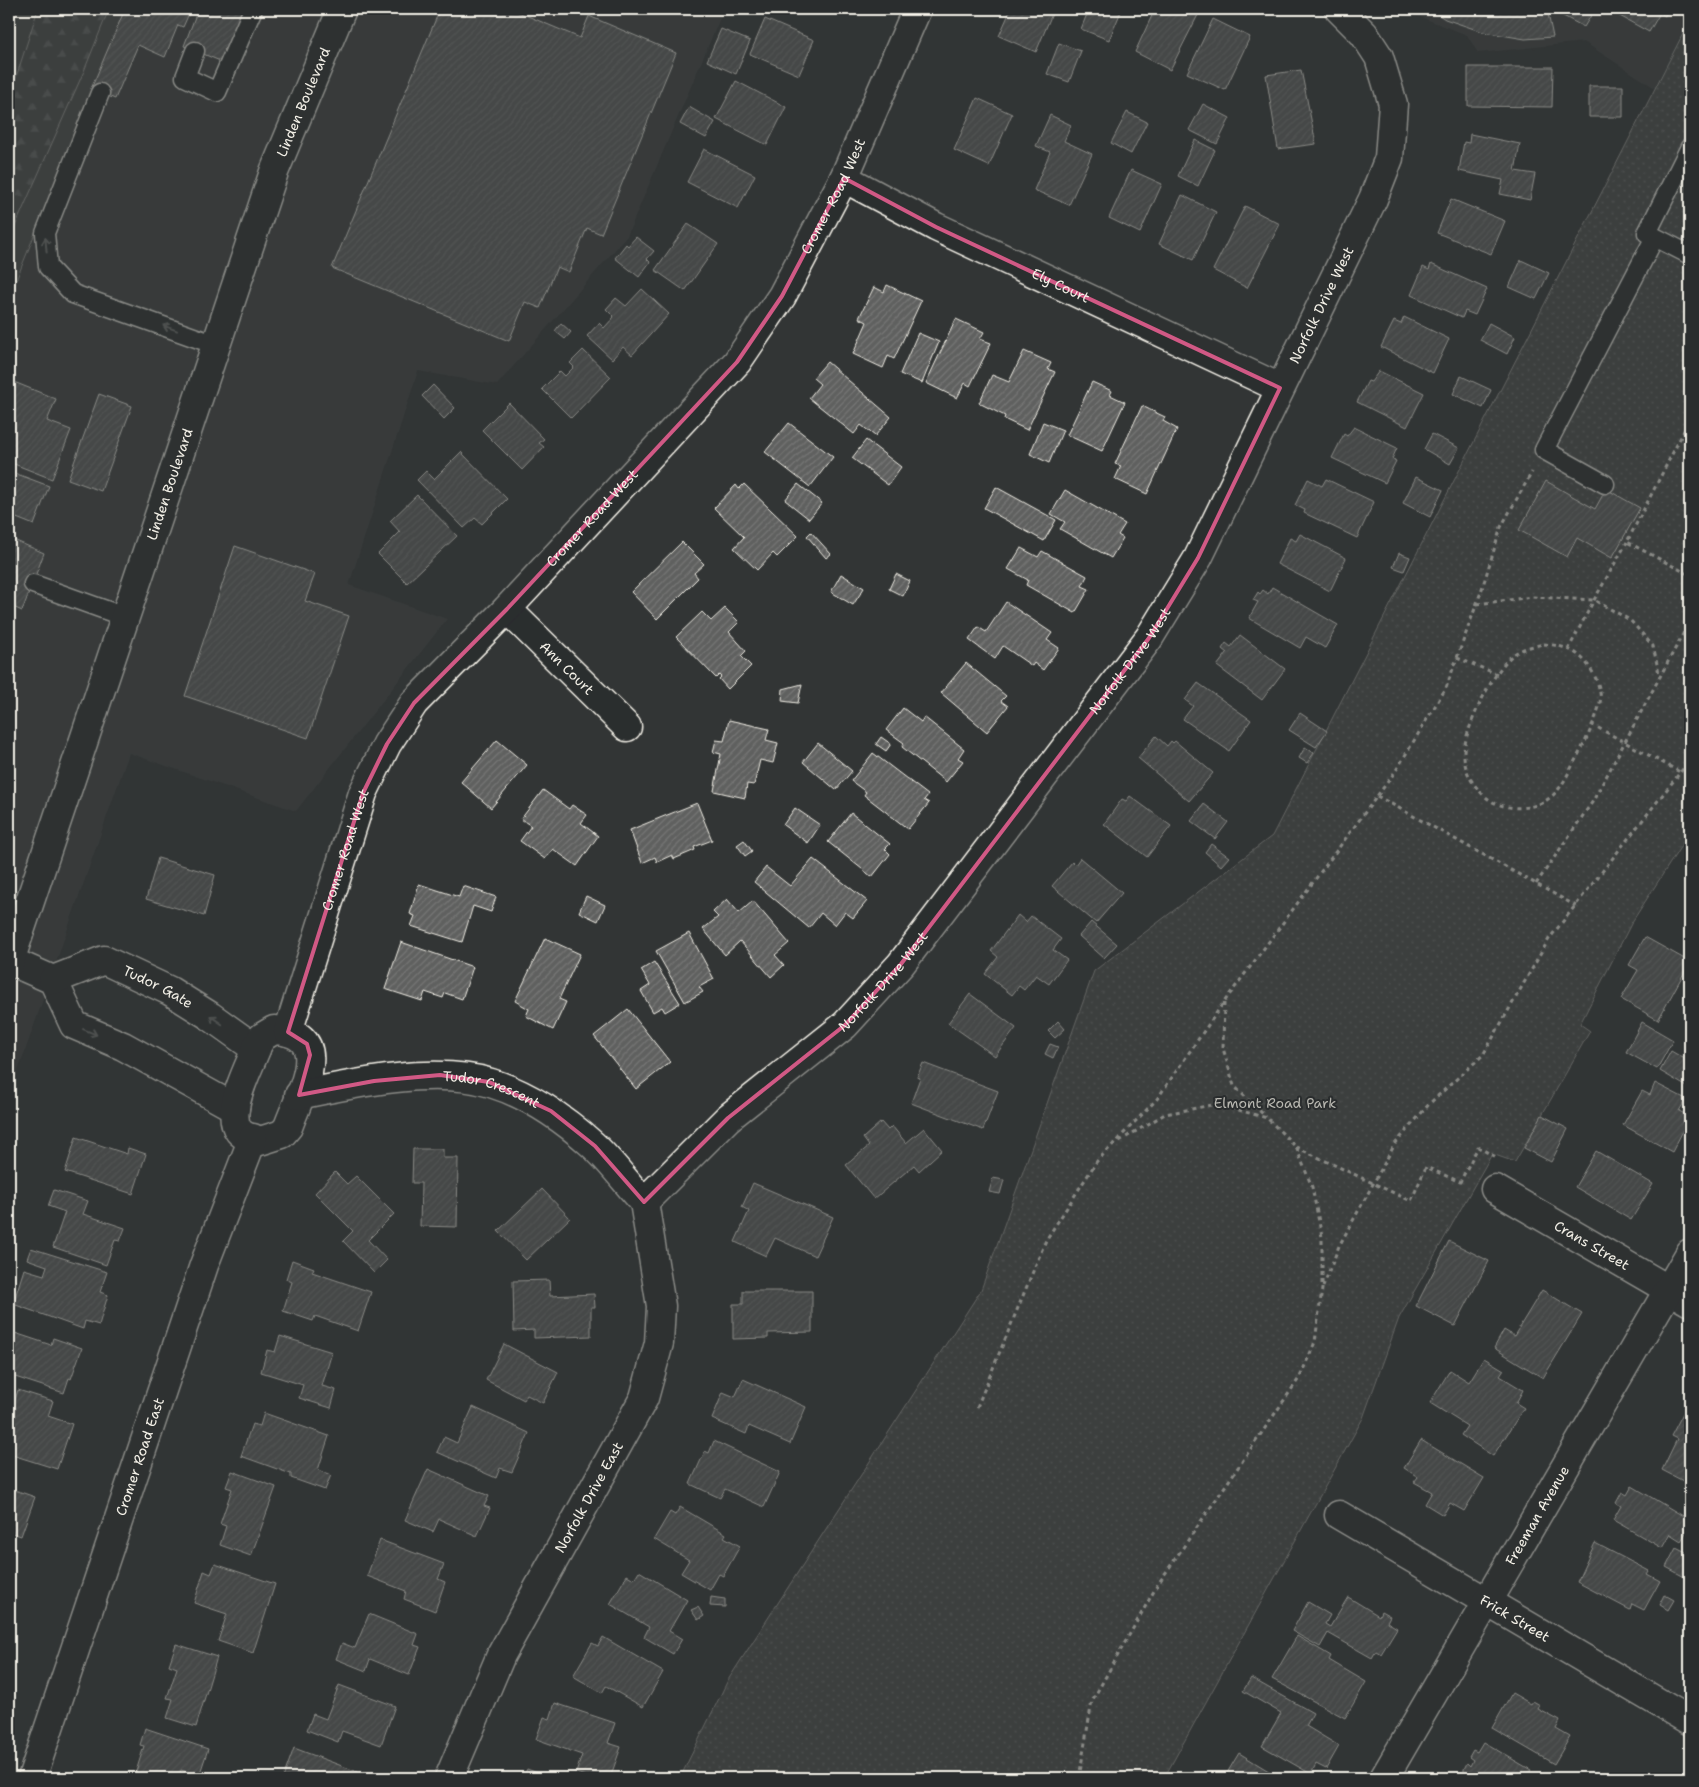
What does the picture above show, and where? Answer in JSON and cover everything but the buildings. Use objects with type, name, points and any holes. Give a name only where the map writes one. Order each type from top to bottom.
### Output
[{"type":"street","name":"Linden Boulevard","points":[[9,963],[274,172],[342,9]]},
{"type":"street","name":"Cromer Road West","points":[[288,1032],[363,793],[387,744],[414,703],[508,609],[737,362],[782,296],[844,178],[917,9]]},
{"type":"street","name":"Norfolk Drive West","points":[[644,1202],[728,1118],[845,1026],[901,964],[1149,638],[1198,558],[1373,199],[1389,158],[1393,104],[1379,57],[1364,34],[1339,9]]},
{"type":"street","name":"Ely Court","points":[[844,178],[936,227],[1280,388]]},
{"type":"street","name":"Ann Court","points":[[508,609],[627,727]]},
{"type":"street","name":"Tudor Gate","points":[[53,980],[104,960],[170,991],[256,1049]]},
{"type":"street","points":[[9,963],[53,980],[74,1025],[123,1046],[235,1108]]},
{"type":"street","points":[[274,1030],[288,1032],[299,1036],[307,1044],[310,1055],[309,1068],[288,1127],[282,1134],[260,1141],[240,1132],[234,1120],[235,1108],[262,1037],[274,1030]]},
{"type":"street","name":"Tudor Crescent","points":[[300,1094],[374,1081],[440,1075],[489,1082],[520,1094],[551,1111],[595,1146],[644,1202]]},
{"type":"street","name":"Cromer Road East","points":[[32,1778],[204,1264],[252,1138]]},
{"type":"street","name":"Crans Street","points":[[1494,1189],[1680,1296]]},
{"type":"street","name":"Norfolk Drive East","points":[[449,1778],[502,1655],[644,1398],[659,1343],[661,1306],[644,1202]]},
{"type":"street","name":"Freeman Avenue","points":[[1384,1778],[1487,1603],[1680,1296],[1690,1253]]},
{"type":"street","name":"Frick Street","points":[[1339,1515],[1690,1721]]},
{"type":"lane","points":[[195,51],[185,77],[217,92],[253,9]]},
{"type":"lane","points":[[100,92],[45,233],[48,267],[73,294],[216,345]]},
{"type":"lane","points":[[1690,147],[1646,233],[1690,255]]},
{"type":"lane","points":[[1605,484],[1544,450],[1654,237]]},
{"type":"lane","points":[[33,584],[125,617]]},
{"type":"path","points":[[1568,650],[1594,600],[1628,542],[1687,425],[1690,425]]},
{"type":"path","points":[[977,1407],[1046,1240],[1097,1162],[1157,1099],[1224,1002],[1395,772],[1446,688],[1477,604],[1501,527],[1544,450]]},
{"type":"path","points":[[1628,542],[1690,575]]},
{"type":"path","points":[[1477,604],[1532,597],[1594,600],[1630,620],[1654,646],[1660,678]]},
{"type":"path","points":[[1536,884],[1593,801],[1690,621]]},
{"type":"path","points":[[1544,644],[1578,654],[1589,666],[1598,683],[1600,702],[1582,748],[1558,790],[1544,802],[1526,807],[1507,807],[1490,800],[1476,788],[1467,773],[1464,756],[1466,738],[1497,674],[1512,655],[1528,647],[1544,644]]},
{"type":"path","points":[[1457,658],[1497,674]]},
{"type":"path","points":[[1591,724],[1680,772]]},
{"type":"path","points":[[1322,1289],[1339,1246],[1395,1144],[1430,1102],[1483,1055],[1549,939],[1690,760]]},
{"type":"path","points":[[1377,796],[1576,906]]},
{"type":"path","points":[[1224,1002],[1223,1048],[1234,1086],[1296,1147],[1411,1201],[1426,1167],[1460,1182],[1478,1146],[1498,1158]]},
{"type":"path","points":[[1111,1146],[1165,1114],[1217,1104],[1267,1118]]},
{"type":"path","points":[[1079,1778],[1092,1701],[1158,1584],[1300,1378],[1315,1342],[1322,1289],[1322,1237],[1312,1187],[1296,1147]]},
{"type":"highlighted area","points":[[844,178],[936,227],[1280,388],[1198,558],[1149,638],[901,964],[845,1025],[728,1118],[644,1202],[595,1146],[551,1111],[489,1082],[440,1075],[374,1081],[299,1095],[310,1055],[307,1044],[288,1032],[363,793],[387,744],[414,703],[507,609],[737,362],[782,296]]},
{"type":"shaded area","points":[[125,9],[724,9],[627,236],[497,385],[418,371],[349,585],[447,619],[296,811],[129,753],[9,1097],[9,298]]},
{"type":"shaded area","points":[[1400,9],[1690,9],[1690,20],[1655,88],[1584,42],[1478,53],[1467,35]]},
{"type":"green space","points":[[9,9],[125,9],[9,298]]},
{"type":"green space","points":[[38,9],[109,9],[84,71],[9,240],[9,99]]},
{"type":"green space","name":"Elmont Road Park","points":[[1690,20],[1690,832],[1632,922],[1580,1024],[1590,1031],[1515,1162],[1492,1154],[1399,1318],[1363,1418],[1164,1778],[680,1778],[728,1680],[981,1290],[1094,971],[1272,836]]}]
